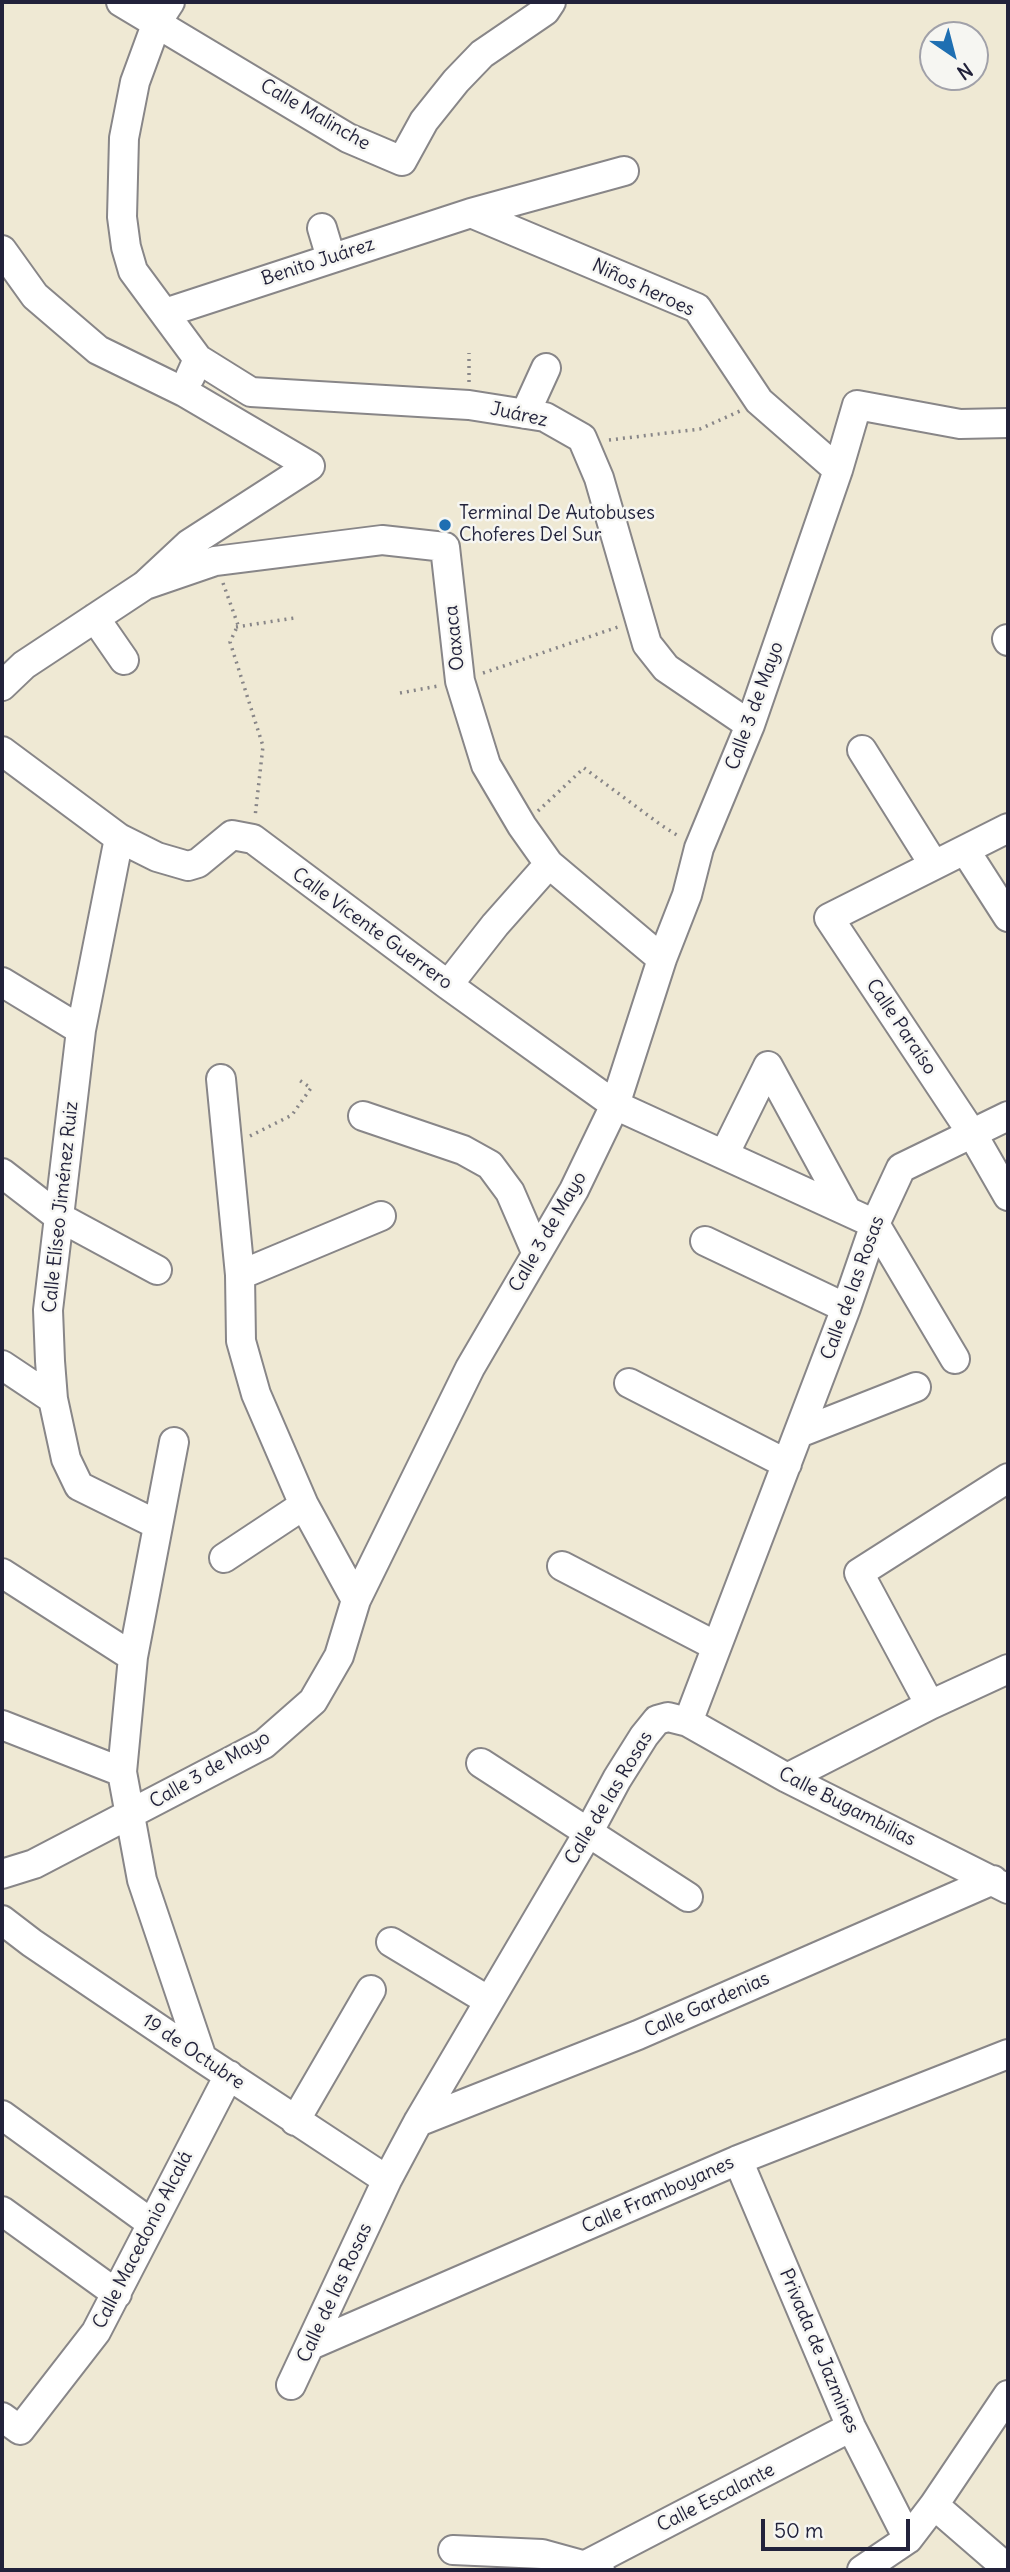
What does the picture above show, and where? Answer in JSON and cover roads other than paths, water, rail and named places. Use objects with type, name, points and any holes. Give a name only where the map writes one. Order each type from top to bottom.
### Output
[{"type":"street","name":"Calle Malinche","points":[[121,2],[164,12],[348,138],[402,161],[424,121],[456,81],[482,54],[548,7]]},
{"type":"street","points":[[164,12],[135,82],[126,131],[122,217],[126,247],[134,271],[198,359],[184,392]]},
{"type":"street","name":"Benito Juárez","points":[[165,313],[471,213],[624,172]]},
{"type":"street","name":"Niños heroes","points":[[471,213],[697,308],[759,401],[838,470]]},
{"type":"street","points":[[322,228],[331,258]]},
{"type":"street","points":[[2,250],[35,296],[98,350],[184,392],[310,466],[189,544],[145,585],[24,664],[2,686]]},
{"type":"street","name":"Juárez","points":[[198,359],[251,392],[468,405],[545,417],[582,438],[599,478],[647,643],[666,668],[750,725]]},
{"type":"street","points":[[525,414],[546,368]]},
{"type":"street","name":"Calle 3 de Mayo","points":[[2,1874],[34,1864],[264,1744],[313,1701],[339,1656],[356,1600],[470,1368],[574,1190],[615,1105],[662,959],[687,895],[699,848],[750,725],[838,470],[857,405],[960,424],[1008,423]]},
{"type":"street","name":"Oaxaca","points":[[145,585],[215,561],[382,540],[445,547],[460,681],[486,765],[549,864],[662,959]]},
{"type":"street","points":[[95,618],[124,660]]},
{"type":"street","points":[[862,750],[934,865],[1008,828]]},
{"type":"street","points":[[2,751],[119,838]]},
{"type":"street","name":"Calle Vicente Guerrero","points":[[119,838],[157,857],[188,866],[198,863],[232,835],[253,839],[448,985],[615,1105],[875,1224]]},
{"type":"street","name":"Calle Elíseo Jiménez Ruiz","points":[[119,838],[80,1030],[48,1310],[52,1399],[66,1459],[79,1486],[158,1525]]},
{"type":"street","points":[[965,850],[1008,917]]},
{"type":"street","points":[[448,985],[495,925],[549,864]]},
{"type":"street","name":"Calle Paraíso","points":[[934,865],[829,918],[973,1135],[1008,1196]]},
{"type":"street","points":[[2,982],[80,1030]]},
{"type":"street","points":[[724,1155],[768,1066],[847,1211]]},
{"type":"street","points":[[221,1079],[240,1275],[241,1341],[256,1394],[304,1505],[356,1600]]},
{"type":"street","points":[[363,1116],[463,1150],[490,1165],[510,1192],[536,1252]]},
{"type":"street","name":"Calle de las Rosas","points":[[291,2385],[387,2180],[418,2122],[589,1833],[617,1779],[657,1720],[668,1717],[688,1722],[846,1308],[875,1224],[901,1168],[1008,1116]]},
{"type":"street","points":[[2,1173],[59,1217],[157,1270]]},
{"type":"street","points":[[240,1275],[381,1216]]},
{"type":"street","points":[[875,1224],[955,1359]]},
{"type":"street","points":[[705,1241],[846,1308]]},
{"type":"street","points":[[2,1365],[52,1399]]},
{"type":"street","points":[[629,1383],[787,1464]]},
{"type":"street","points":[[799,1433],[916,1387]]},
{"type":"street","points":[[174,1442],[133,1657],[122,1772],[142,1880],[202,2058]]},
{"type":"street","points":[[930,1705],[859,1573],[1008,1478]]},
{"type":"street","points":[[224,1558],[304,1505]]},
{"type":"street","points":[[562,1566],[716,1646]]},
{"type":"street","points":[[2,1573],[133,1657]]},
{"type":"street","points":[[787,1778],[930,1705],[1008,1670]]},
{"type":"street","name":"Calle Bugambilias","points":[[688,1722],[787,1778],[1001,1884]]},
{"type":"street","points":[[2,1725],[122,1772]]},
{"type":"street","points":[[481,1763],[688,1897]]},
{"type":"street","name":"Calle Gardenias","points":[[418,2122],[638,2035],[1001,1884]]},
{"type":"street","name":"19 de Octubre","points":[[2,1920],[33,1944],[387,2180]]},
{"type":"street","points":[[391,1941],[489,2001]]},
{"type":"street","points":[[295,2120],[371,1990]]},
{"type":"street","name":"Calle Framboyanes","points":[[311,2345],[738,2160],[1008,2054]]},
{"type":"street","name":"Calle Macedonio Alcalá","points":[[11,2423],[96,2332],[229,2075]]},
{"type":"street","points":[[2,2115],[151,2223]]},
{"type":"street","name":"Privada de Jazmines","points":[[738,2160],[851,2427],[908,2539]]},
{"type":"street","points":[[2,2211],[117,2294]]},
{"type":"street","points":[[862,2570],[908,2539],[1008,2395]]},
{"type":"street","name":"Calle Escalante","points":[[589,2569],[851,2427]]},
{"type":"street","points":[[934,2505],[1008,2569]]},
{"type":"street","points":[[453,2550],[542,2554],[589,2569]]},
{"type":"place","name":"Terminal De Autobuses Choferes Del Sur","points":[[445,525]]}]
